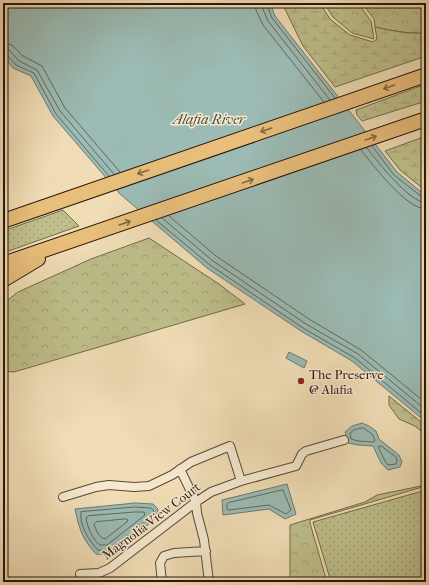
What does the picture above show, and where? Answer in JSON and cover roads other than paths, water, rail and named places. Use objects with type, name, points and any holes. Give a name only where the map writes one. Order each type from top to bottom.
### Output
[{"type":"highway","points":[[3,221],[426,74]]},
{"type":"highway","points":[[3,264],[426,119]]},
{"type":"highway","points":[[3,213],[50,204]]},
{"type":"highway","points":[[3,280],[65,244]]},
{"type":"street","name":"Magnolia View Court","points":[[81,578],[110,568],[211,492],[241,481],[296,466],[302,454],[306,451],[344,440]]},
{"type":"street","points":[[63,497],[96,487],[110,486],[134,488],[149,486],[164,479],[191,462],[230,446],[241,481]]},
{"type":"street","points":[[180,469],[196,502],[206,551],[209,582]]},
{"type":"street","points":[[162,582],[160,563],[164,556],[174,553],[206,551]]},
{"type":"water","name":"Alafia River","points":[[3,3],[270,3],[275,16],[397,172],[426,196],[426,422],[352,361],[301,331],[207,268],[120,194],[53,116],[31,76],[13,68],[3,56]]},
{"type":"water","points":[[289,352],[307,361],[304,368],[286,358]]},
{"type":"water","points":[[362,423],[376,431],[379,439],[399,455],[402,462],[400,467],[388,470],[381,463],[373,446],[348,443],[345,432],[352,426]]},
{"type":"water","points":[[287,484],[296,514],[285,519],[269,509],[223,515],[222,500]]},
{"type":"water","points":[[135,503],[153,504],[158,509],[156,518],[110,555],[96,554],[87,543],[82,533],[75,509]]},
{"type":"place","name":"The Preserve @ Alafia","points":[[301,381]]}]
